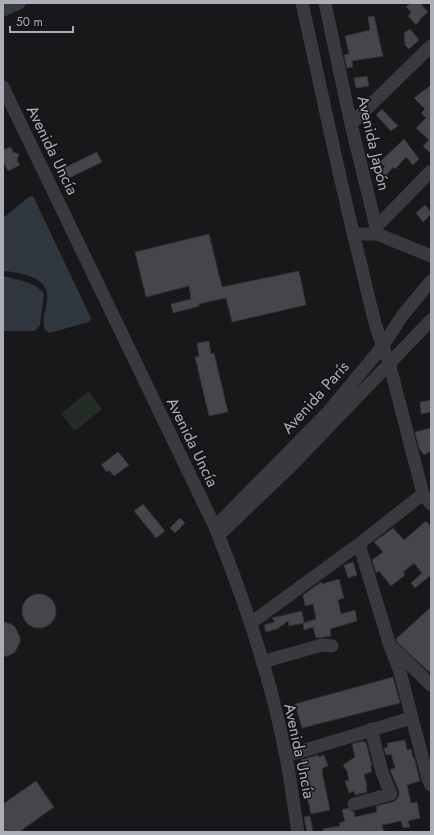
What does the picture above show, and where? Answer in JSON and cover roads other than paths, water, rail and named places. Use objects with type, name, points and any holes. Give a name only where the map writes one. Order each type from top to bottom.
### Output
[{"type":"street","points":[[3,10],[19,3]]},
{"type":"street","points":[[251,623],[359,544],[427,499],[389,362],[382,347],[353,234],[302,3]]},
{"type":"street","name":"Avenida Japón","points":[[325,3],[351,124],[377,230]]},
{"type":"street","points":[[351,124],[429,53]]},
{"type":"street","name":"Avenida Uncía","points":[[3,87],[217,531],[233,571],[251,623],[286,756],[298,832]]},
{"type":"street","points":[[377,230],[431,171]]},
{"type":"street","points":[[353,234],[377,230],[431,256]]},
{"type":"street","name":"Avenida París","points":[[217,531],[329,411],[382,347],[402,316],[431,281]]},
{"type":"street","name":"Avenida París","points":[[217,531],[293,464],[389,362],[431,320]]},
{"type":"street","points":[[359,544],[390,646],[400,672],[411,718],[431,785]]},
{"type":"street","points":[[262,662],[322,645],[332,646]]},
{"type":"street","points":[[390,646],[431,686]]},
{"type":"street","points":[[286,756],[411,718]]},
{"type":"street","points":[[354,804],[391,794],[382,772],[371,729]]}]
